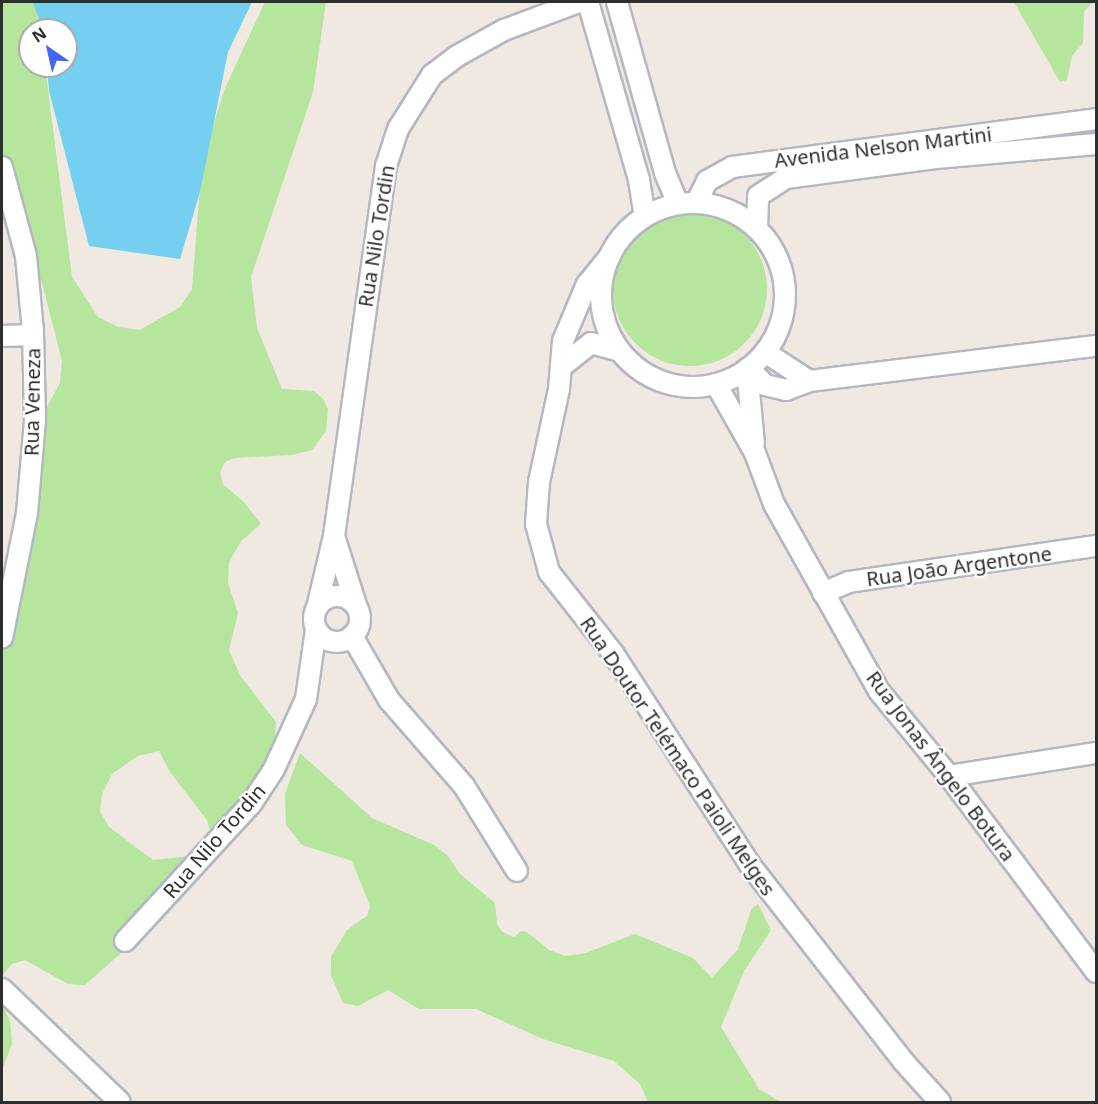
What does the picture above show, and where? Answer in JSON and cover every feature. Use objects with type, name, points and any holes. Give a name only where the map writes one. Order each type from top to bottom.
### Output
[{"type":"street","name":"Rua Nilo Tordin","points":[[317,608],[334,536],[386,166],[398,129],[432,75],[458,56],[504,30],[579,2]]},
{"type":"street","points":[[588,2],[639,180],[645,216]]},
{"type":"street","points":[[617,2],[665,173],[687,203]]},
{"type":"street","name":"Avenida Nelson Martini","points":[[687,203],[707,181],[732,167],[1091,120],[1096,147],[936,158],[786,178],[758,196],[757,228]]},
{"type":"street","name":"Rua Veneza","points":[[2,167],[26,256],[33,335],[35,420],[27,513],[2,638]]},
{"type":"street","points":[[562,366],[591,343],[618,350],[653,378],[675,386],[716,384],[748,368],[765,352],[781,325],[786,299],[783,273],[773,248],[757,228],[729,210],[687,203],[645,216],[624,233],[610,255],[602,281],[601,308],[618,350]]},
{"type":"street","name":"Rua Doutor Telémaco Paioli Melges","points":[[610,255],[587,284],[563,341],[562,366],[539,482],[536,524],[549,572],[613,653],[750,866],[903,1061],[940,1102]]},
{"type":"street","points":[[2,336],[33,335]]},
{"type":"street","points":[[748,368],[765,385],[777,389],[809,381],[1096,346]]},
{"type":"street","points":[[765,352],[809,381]]},
{"type":"street","name":"Rua Jonas Ângelo Botura","points":[[748,368],[755,453]]},
{"type":"street","name":"Rua Jonas Ângelo Botura","points":[[716,384],[755,453],[774,504],[879,691],[949,776],[1096,972]]},
{"type":"street","name":"Rua Nilo Tordin","points":[[334,536],[356,605]]},
{"type":"street","name":"Rua João Argentone","points":[[823,593],[849,582],[1096,546]]},
{"type":"street","points":[[336,596],[356,605],[360,619],[352,636],[335,642],[316,630],[317,608],[336,596]]},
{"type":"street","name":"Rua Nilo Tordin","points":[[125,941],[251,804],[274,769],[306,699],[316,630]]},
{"type":"street","points":[[352,636],[389,700],[464,786],[517,872]]},
{"type":"street","points":[[949,776],[1096,753]]},
{"type":"street","points":[[2,989],[120,1102]]},
{"type":"green space","points":[[2,2],[40,2],[41,18],[18,18],[18,78],[47,78],[72,277],[98,317],[118,327],[140,330],[180,307],[192,289],[202,161],[225,88],[265,2],[326,2],[313,92],[251,277],[257,328],[282,389],[314,391],[323,399],[328,409],[326,431],[312,450],[292,455],[234,458],[225,462],[220,472],[223,484],[244,502],[261,524],[241,541],[229,562],[228,583],[238,613],[229,650],[241,677],[276,722],[273,764],[212,837],[207,820],[170,772],[159,751],[138,756],[112,774],[102,794],[100,811],[109,827],[153,860],[191,856],[137,939],[85,985],[68,984],[25,960],[12,964],[2,976],[2,649],[37,425],[60,383],[62,361],[42,283],[2,165]]},
{"type":"green space","points":[[1014,2],[1093,2],[1084,12],[1083,43],[1072,56],[1067,80],[1060,82]]},
{"type":"green space","points":[[690,212],[719,218],[733,225],[744,235],[754,246],[761,260],[767,289],[761,318],[754,332],[744,343],[733,353],[719,360],[690,366],[661,360],[647,353],[636,343],[626,332],[619,318],[613,289],[619,260],[626,246],[636,235],[647,225],[661,218]]},
{"type":"green space","points":[[300,753],[372,818],[434,845],[447,855],[460,874],[495,903],[497,924],[502,932],[514,937],[521,931],[527,932],[549,950],[565,956],[586,953],[635,934],[693,958],[712,978],[738,949],[752,908],[758,904],[771,930],[744,971],[721,1027],[759,1089],[780,1102],[648,1102],[640,1084],[614,1061],[543,1039],[476,1009],[419,1009],[388,990],[358,1006],[343,1003],[331,975],[331,957],[347,930],[367,916],[370,906],[352,861],[302,845],[286,825],[285,794]]},
{"type":"green space","points":[[2,1003],[10,1021],[12,1044],[2,1070]]},
{"type":"water","points":[[33,2],[252,2],[228,52],[200,192],[180,259],[89,246],[49,91],[48,78],[78,78],[78,18],[39,18]]}]
